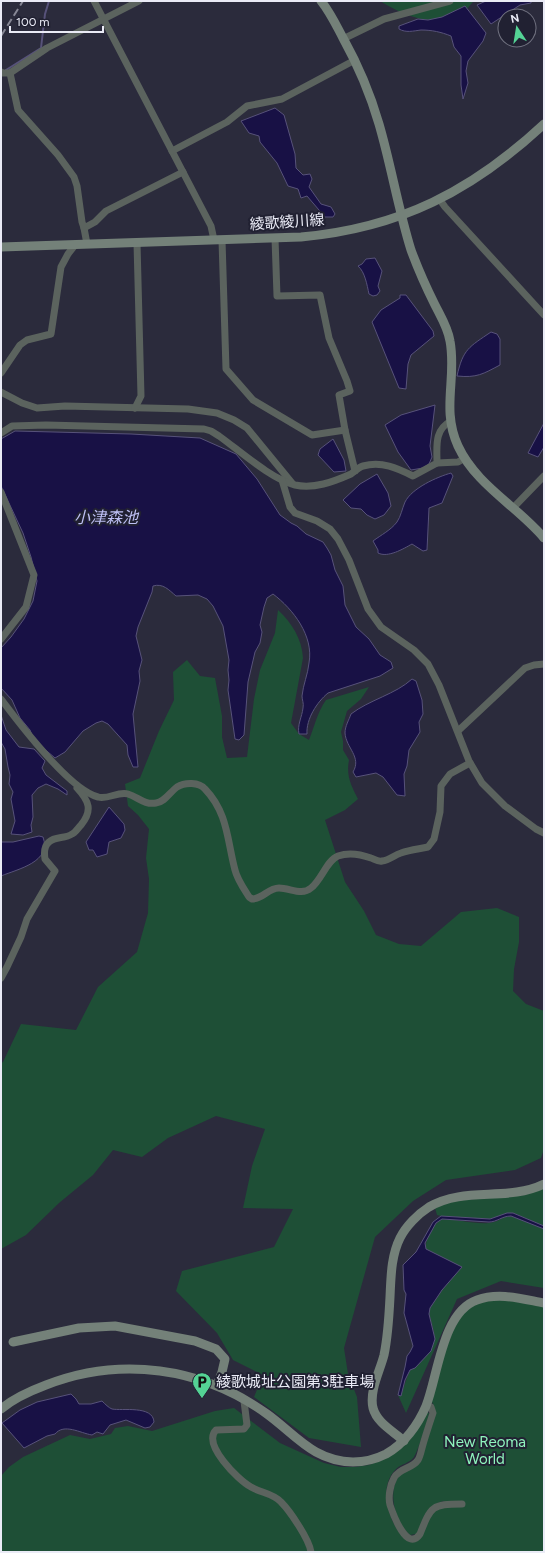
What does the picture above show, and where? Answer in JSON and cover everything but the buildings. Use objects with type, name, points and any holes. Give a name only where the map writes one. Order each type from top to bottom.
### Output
[{"type":"street","points":[[94,1],[218,240],[226,369],[253,400],[312,435],[345,430]]},
{"type":"street","points":[[1,72],[3,74],[10,73],[47,48],[139,1]]},
{"type":"street","points":[[321,1],[355,60],[369,91],[379,123],[402,216],[421,276],[444,322],[450,341],[452,352],[449,404],[450,421],[458,444],[465,458],[476,473],[544,538]]},
{"type":"street","points":[[343,39],[384,19],[450,1]]},
{"type":"street","points":[[172,151],[226,122],[247,106],[282,99],[355,60]]},
{"type":"street","points":[[10,73],[18,110],[58,155],[74,178],[77,186],[87,244]]},
{"type":"street","name":"綾歌綾川線","points":[[1,247],[275,238],[342,232],[402,216],[440,200],[481,175],[510,154],[544,124]]},
{"type":"street","points":[[84,228],[95,222],[106,211],[182,172]]},
{"type":"street","points":[[440,200],[544,315]]},
{"type":"street","points":[[275,238],[277,296],[320,295],[329,338],[350,391],[339,395],[345,430],[355,471]]},
{"type":"street","points":[[135,408],[142,396],[137,243]]},
{"type":"street","points":[[1,373],[27,340],[50,334],[61,267],[75,245]]},
{"type":"street","points":[[1,392],[22,403],[37,408],[65,406],[195,410],[217,413],[234,420],[247,428],[293,484]]},
{"type":"street","points":[[437,463],[437,441],[443,425],[450,421]]},
{"type":"street","points":[[1,433],[12,426],[204,429],[219,436],[277,478],[306,487],[335,481],[362,466],[393,466],[413,476],[437,463],[458,462],[465,458]]},
{"type":"street","points":[[513,508],[544,476]]},
{"type":"street","points":[[282,480],[290,507],[295,513],[317,521],[330,529],[338,539],[349,560],[368,609],[381,627],[414,650],[428,664],[439,685],[470,763],[482,783],[500,801],[536,829],[544,833]]},
{"type":"street","points":[[1,492],[34,575],[26,607],[1,639]]},
{"type":"street","points":[[458,731],[525,668],[544,664]]},
{"type":"street","points":[[1,699],[24,730],[71,780],[88,803],[88,812],[84,821],[72,834],[53,839],[48,842],[45,848],[45,859],[55,871],[27,919],[18,943],[1,978]]},
{"type":"street","points":[[71,780],[98,798],[121,793],[128,794],[147,804],[157,803],[167,797],[178,786],[192,783],[204,788],[220,810],[226,827],[235,872],[252,900],[261,897],[271,889],[279,888],[302,892],[310,890],[316,885],[332,860],[337,856],[351,853],[380,861],[389,860],[400,853],[428,847],[434,839],[440,812],[441,786],[450,774],[470,763]]},
{"type":"street","points":[[404,1441],[377,1417],[373,1409],[372,1402],[387,1336],[393,1260],[401,1237],[409,1225],[421,1213],[440,1202],[465,1196],[524,1191],[544,1184]]},
{"type":"street","points":[[1,1409],[32,1390],[78,1374],[133,1368],[157,1370],[186,1376],[218,1386],[266,1414],[311,1450],[326,1458],[355,1462],[367,1460],[381,1456],[393,1450],[404,1441],[418,1422],[426,1405],[449,1332],[457,1316],[465,1307],[476,1300],[499,1296],[514,1297],[544,1303]]},
{"type":"street","points":[[13,1342],[79,1328],[115,1326],[196,1341],[216,1349],[224,1359],[218,1386]]},
{"type":"street","points":[[244,1401],[246,1425],[244,1428],[216,1430],[212,1434],[214,1445],[228,1467],[241,1480],[253,1489],[268,1493],[280,1501],[295,1519],[311,1552]]},
{"type":"street","points":[[426,1405],[431,1407],[433,1413],[418,1461],[399,1471],[394,1478],[390,1492],[390,1504],[402,1533],[413,1539],[418,1537],[420,1534],[430,1511],[438,1505],[462,1504]]},
{"type":"green space","points":[[380,1],[474,1],[460,14],[450,18],[429,20],[409,15]]},
{"type":"green space","points":[[278,610],[288,620],[301,644],[303,658],[291,723],[299,734],[309,740],[318,714],[326,700],[369,687],[361,699],[347,711],[341,732],[343,750],[349,760],[348,771],[350,780],[358,799],[345,810],[325,820],[345,882],[364,911],[376,935],[399,944],[421,946],[461,912],[497,908],[519,917],[519,942],[514,969],[513,991],[526,1004],[544,1011],[544,1149],[541,1158],[515,1170],[446,1180],[413,1201],[375,1237],[344,1348],[348,1374],[357,1397],[361,1447],[309,1438],[254,1397],[263,1375],[233,1360],[217,1333],[176,1291],[182,1271],[274,1247],[293,1209],[243,1208],[252,1166],[265,1129],[216,1116],[168,1138],[142,1157],[113,1150],[93,1175],[59,1203],[26,1235],[1,1249],[1,1063],[3,1062],[21,1024],[76,1030],[98,987],[137,952],[148,913],[149,879],[146,858],[149,829],[138,815],[128,806],[125,784],[140,778],[159,731],[174,700],[173,672],[187,660],[200,676],[215,678],[222,716],[222,737],[227,758],[247,757],[254,699],[260,670],[275,633]]},
{"type":"green space","points":[[544,1188],[544,1226],[513,1213],[490,1219],[441,1216],[437,1215],[435,1208],[451,1201],[525,1195]]},
{"type":"green space","points":[[506,1216],[521,1219],[544,1229],[544,1288],[501,1281],[457,1299],[406,1413],[398,1395],[401,1395],[410,1369],[431,1351],[434,1332],[429,1314],[430,1308],[442,1290],[461,1267],[426,1249],[430,1232],[442,1219],[489,1223],[496,1222]]},
{"type":"green space","name":"New Reoma World","points":[[499,1299],[544,1306],[544,1552],[1,1552],[1,1476],[9,1467],[23,1457],[70,1435],[90,1439],[111,1434],[115,1428],[128,1426],[152,1431],[215,1411],[234,1408],[280,1443],[324,1463],[341,1467],[369,1465],[382,1460],[427,1412],[429,1413],[423,1435],[414,1457],[396,1469],[391,1475],[388,1482],[386,1496],[394,1524],[402,1535],[407,1539],[414,1541],[433,1512],[445,1501],[430,1508],[424,1516],[418,1532],[410,1535],[405,1530],[397,1516],[393,1501],[394,1486],[401,1474],[420,1462],[434,1406],[431,1400],[452,1332],[464,1312],[477,1303]]},
{"type":"water","points":[[486,1],[531,1],[531,3],[520,5],[515,8],[497,8],[497,20],[491,24],[477,5]]},
{"type":"water","points":[[465,6],[486,33],[483,41],[468,61],[466,71],[468,83],[463,99],[461,85],[461,56],[454,47],[451,36],[429,30],[404,31],[399,29],[399,26],[418,19],[428,20],[442,17]]},
{"type":"water","points":[[275,108],[284,115],[295,154],[296,168],[303,175],[310,174],[312,179],[309,187],[321,204],[331,207],[335,214],[333,217],[325,217],[307,196],[301,198],[298,189],[288,186],[277,163],[260,142],[259,136],[249,133],[241,121]]},
{"type":"water","points":[[375,258],[382,271],[378,286],[380,291],[377,295],[373,296],[369,294],[364,275],[358,266],[366,259]]},
{"type":"water","points":[[400,295],[406,295],[433,331],[434,336],[411,355],[408,364],[406,389],[399,388],[372,322],[381,310],[400,298]]},
{"type":"water","points":[[491,332],[497,334],[500,339],[500,365],[480,375],[457,376],[459,367],[468,350],[477,341]]},
{"type":"water","points":[[435,405],[430,446],[432,457],[429,464],[423,468],[411,470],[398,452],[385,425],[401,415]]},
{"type":"water","points":[[544,423],[544,447],[538,457],[528,453]]},
{"type":"water","name":"小津森池","points":[[15,431],[131,434],[200,438],[236,454],[257,479],[280,515],[306,534],[323,542],[331,555],[335,570],[343,586],[345,605],[356,627],[369,639],[380,655],[391,662],[393,668],[380,676],[328,693],[313,711],[308,723],[307,734],[299,734],[299,724],[303,706],[302,696],[308,671],[310,653],[305,633],[300,624],[288,607],[273,594],[267,598],[264,607],[260,625],[262,632],[260,643],[255,652],[248,682],[244,735],[239,740],[235,739],[228,690],[229,660],[223,626],[213,606],[207,599],[198,595],[176,596],[163,586],[153,586],[136,636],[142,660],[139,671],[140,681],[133,714],[138,767],[133,767],[128,755],[127,745],[108,724],[102,721],[83,731],[65,752],[55,758],[34,740],[30,730],[20,718],[12,700],[1,688],[1,648],[24,619],[33,601],[37,581],[23,533],[1,486],[1,439]]},
{"type":"water","points":[[333,439],[344,460],[346,471],[334,472],[318,455],[320,449]]},
{"type":"water","points":[[451,473],[453,476],[442,503],[429,508],[427,550],[423,551],[412,544],[391,554],[378,553],[373,541],[395,525],[408,497],[425,484]]},
{"type":"water","points":[[377,474],[388,493],[391,506],[384,515],[375,519],[367,515],[361,509],[351,508],[343,500],[360,484]]},
{"type":"water","points":[[412,679],[416,681],[422,700],[423,714],[419,722],[420,732],[409,750],[407,766],[404,774],[405,796],[397,795],[383,777],[376,773],[356,777],[353,772],[356,762],[355,757],[345,733],[346,725],[351,714],[398,689]]},
{"type":"water","points":[[1,715],[6,730],[19,747],[34,749],[45,761],[42,768],[46,775],[67,791],[67,795],[46,784],[38,788],[32,795],[32,832],[23,835],[11,834],[15,821],[11,799],[13,792],[9,784],[10,775],[5,749],[1,742]]},
{"type":"water","points":[[109,807],[124,824],[125,830],[121,838],[109,842],[107,854],[97,857],[93,850],[89,850],[86,842]]},
{"type":"water","points":[[39,836],[43,837],[43,853],[32,863],[1,876],[1,842],[13,842]]},
{"type":"water","points":[[507,1213],[513,1213],[544,1226],[544,1229],[511,1216],[492,1222],[442,1219],[436,1223],[425,1243],[426,1249],[462,1267],[442,1290],[430,1308],[429,1314],[435,1339],[431,1351],[415,1368],[410,1370],[405,1380],[401,1396],[398,1395],[407,1356],[413,1346],[404,1313],[406,1294],[404,1290],[403,1265],[416,1252],[433,1222],[441,1216],[490,1219]]},
{"type":"water","points":[[71,1394],[79,1404],[91,1404],[102,1401],[112,1409],[136,1410],[148,1413],[154,1422],[150,1427],[145,1428],[126,1420],[110,1425],[103,1434],[97,1432],[92,1435],[63,1429],[24,1448],[2,1423],[20,1410],[37,1402]]},
{"type":"waterway","points":[[6,70],[41,48],[45,14],[49,1]]},
{"type":"railway","points":[[1,36],[23,1]]},
{"type":"place","name":"綾歌城址公園第3駐車場","points":[[202,1399]]}]
